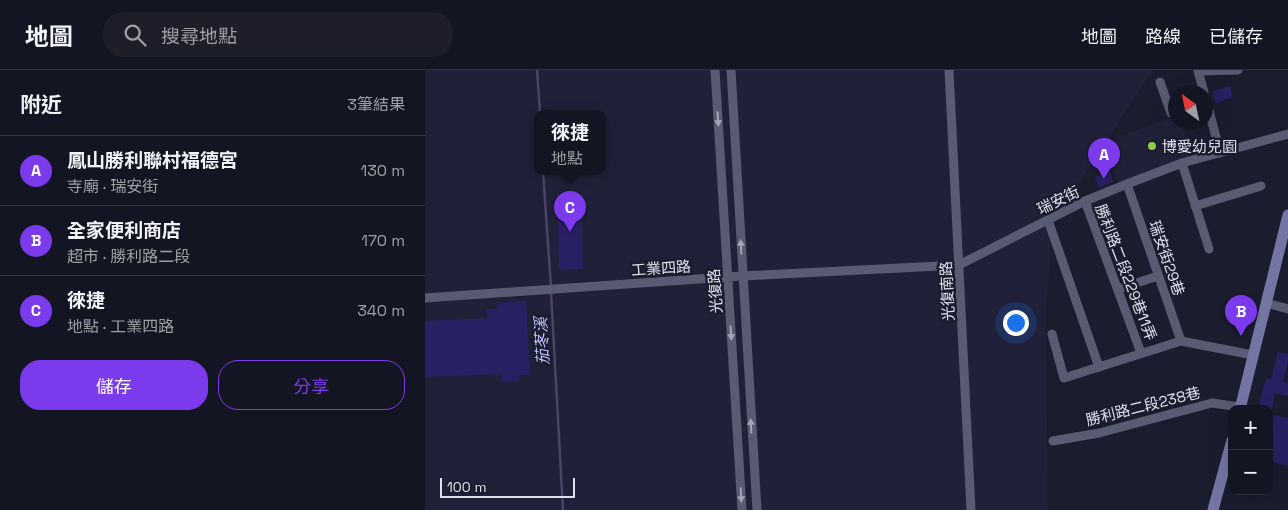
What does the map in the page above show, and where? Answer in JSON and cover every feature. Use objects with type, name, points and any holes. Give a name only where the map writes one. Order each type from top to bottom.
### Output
[{"type":"main road","points":[[1241,405],[1288,215]]},
{"type":"main road","points":[[1213,510],[1229,450]]},
{"type":"street","name":"光復路","points":[[715,70],[742,510]]},
{"type":"street","name":"光復路","points":[[731,70],[757,510]]},
{"type":"street","name":"光復南路","points":[[949,70],[971,510]]},
{"type":"street","points":[[1202,85],[1198,71],[1238,70]]},
{"type":"street","points":[[1160,82],[1168,105]]},
{"type":"street","points":[[1213,127],[1220,153]]},
{"type":"street","name":"瑞安街","points":[[959,265],[1085,202],[1127,184],[1182,163],[1288,134]]},
{"type":"street","points":[[1182,163],[1209,249]]},
{"type":"street","name":"瑞安街29巷","points":[[1127,184],[1181,341]]},
{"type":"street","points":[[1195,206],[1261,186]]},
{"type":"street","name":"勝利路二段229巷11弄","points":[[1085,202],[1141,353]]},
{"type":"street","points":[[1048,220],[1099,367]]},
{"type":"street","name":"工業四路","points":[[425,298],[743,276],[959,265]]},
{"type":"street","points":[[1118,289],[1158,276]]},
{"type":"street","points":[[1266,303],[1288,309]]},
{"type":"street","points":[[1052,334],[1064,378],[1181,341],[1253,355]]},
{"type":"street","name":"勝利路二段238巷","points":[[1053,441],[1099,433],[1212,403],[1228,406]]},
{"type":"shaded area","points":[[425,70],[1153,70],[1052,225],[1046,314],[1048,510],[425,510]]},
{"type":"shaded area","name":"博愛幼兒園","points":[[1168,119],[1168,130],[1184,130],[1193,156],[1118,183],[1109,158],[1121,136]]},
{"type":"building","points":[[1230,86],[1233,97],[1216,103],[1213,91]]},
{"type":"building","points":[[1110,171],[1113,182],[1099,187],[1095,177]]},
{"type":"building","points":[[581,194],[583,269],[559,270],[557,195]]},
{"type":"building","points":[[526,301],[530,375],[519,375],[520,381],[502,382],[501,374],[425,377],[425,321],[488,318],[486,309],[497,309],[497,303]]},
{"type":"building","points":[[1278,352],[1288,354],[1283,382],[1288,383],[1288,396],[1275,393],[1273,405],[1259,405],[1266,378],[1271,379]]},
{"type":"building","points":[[1273,415],[1288,418],[1288,466],[1273,462]]},
{"type":"waterway","name":"茄苳溪","points":[[537,70],[540,110]]},
{"type":"waterway","name":"茄苳溪","points":[[543,175],[551,287]]},
{"type":"waterway","name":"茄苳溪","points":[[551,292],[563,510]]},
{"type":"place","name":"博愛幼兒園","points":[[1152,146]]},
{"type":"place","name":"鳳山勝利聯村福德宮","points":[[1104,179]]},
{"type":"place","name":"徠捷","points":[[570,232]]},
{"type":"place","name":"全家便利商店","points":[[1241,336]]}]
